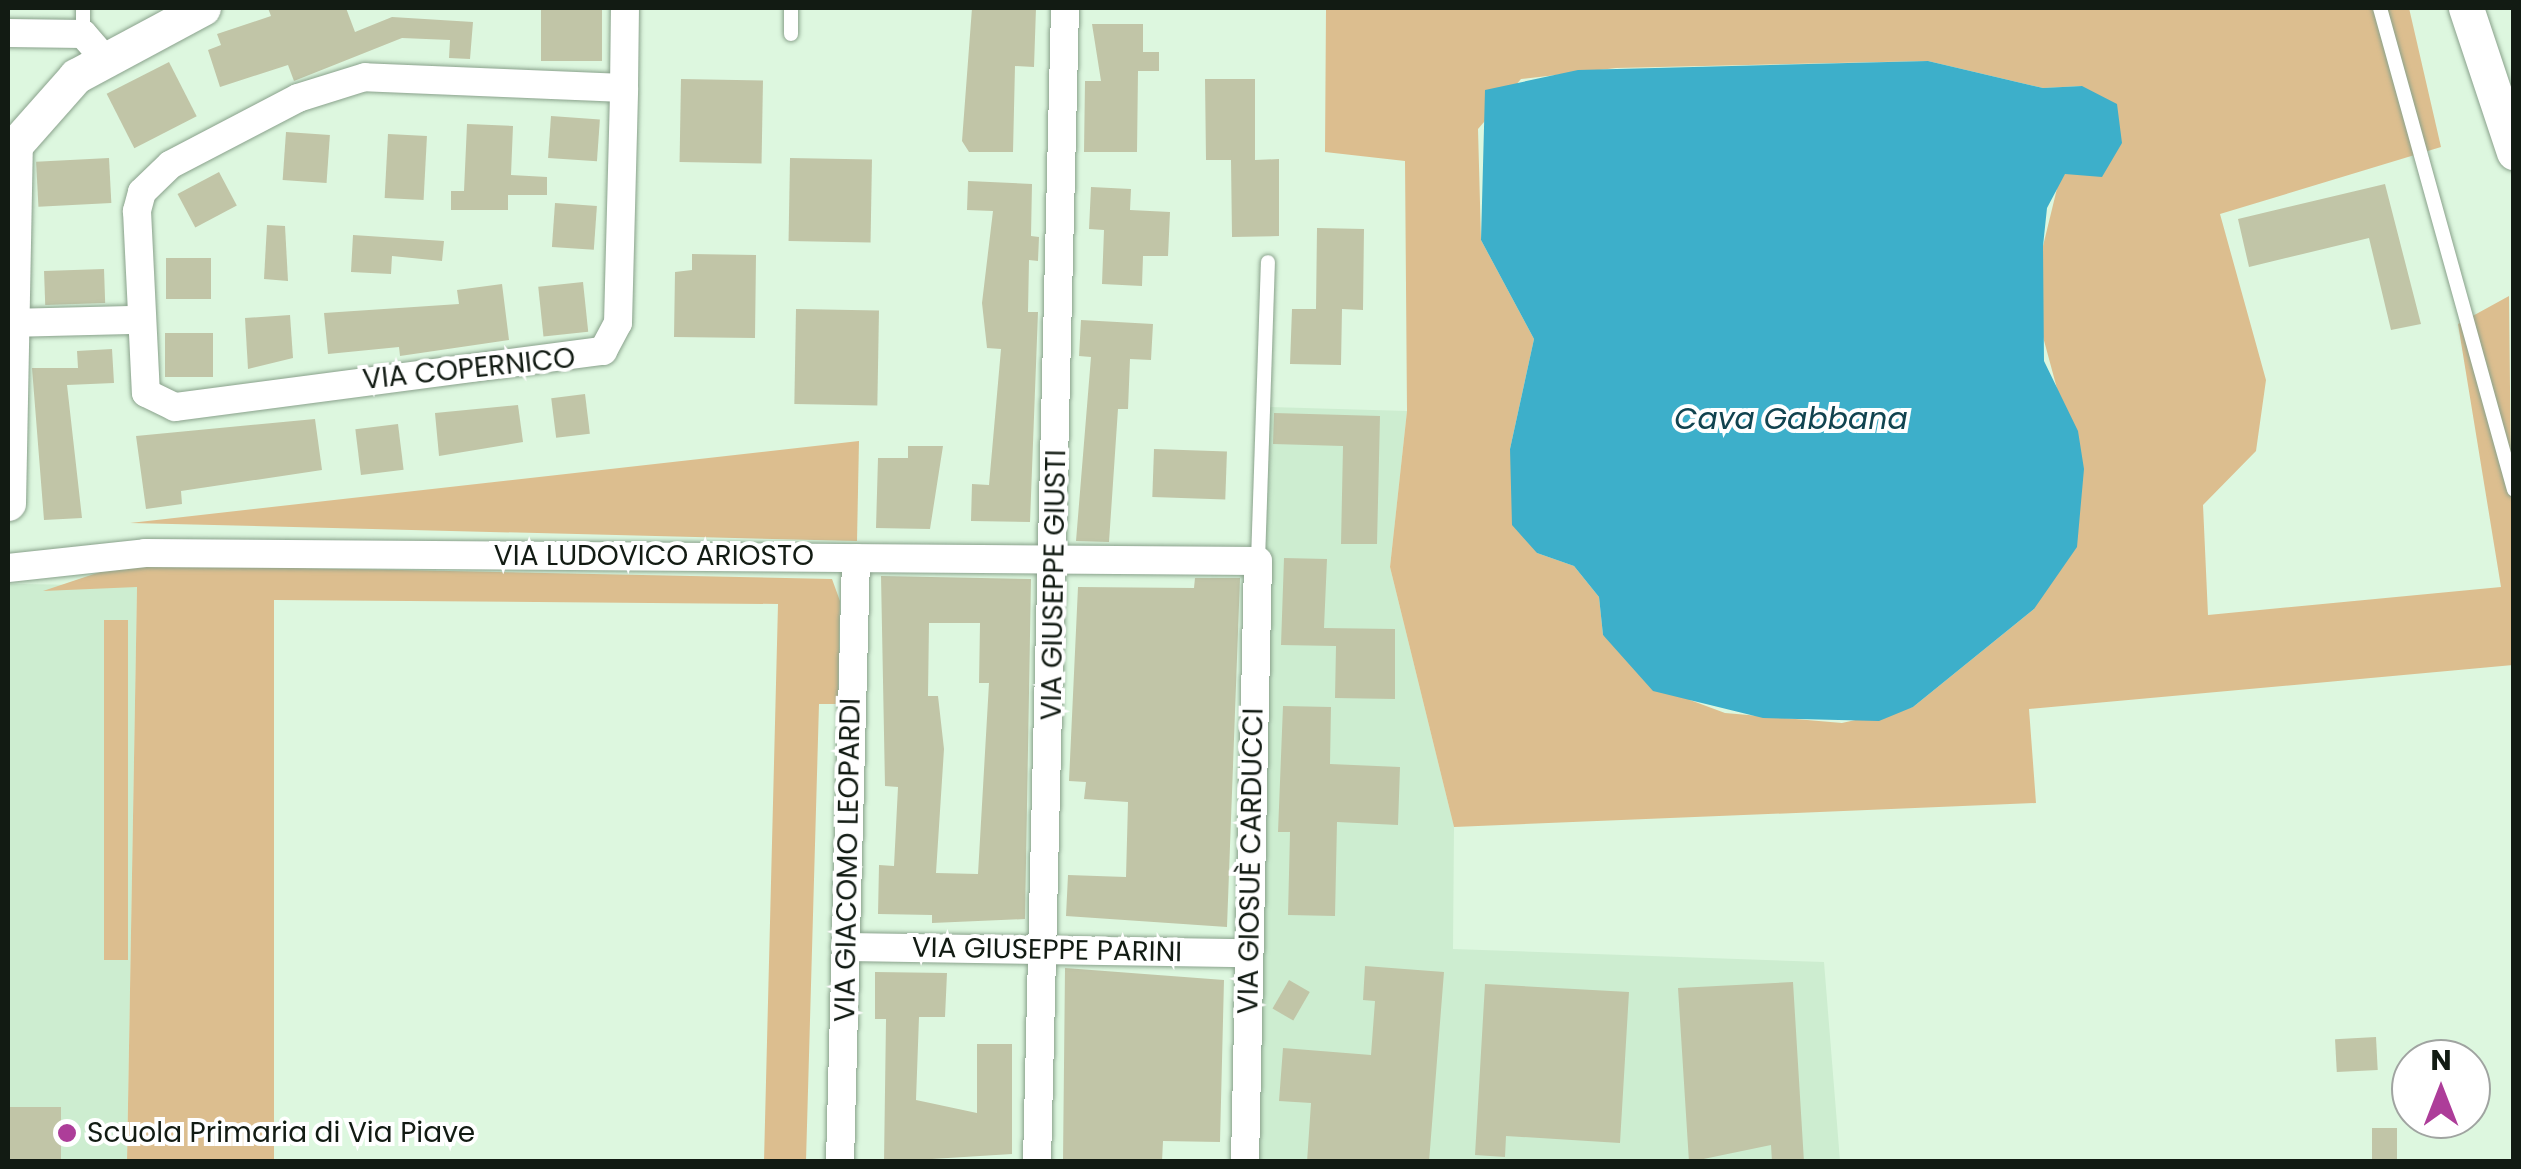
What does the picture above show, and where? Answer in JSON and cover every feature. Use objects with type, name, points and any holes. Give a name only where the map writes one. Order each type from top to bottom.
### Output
[{"type":"street","points":[[8,33],[91,34],[203,8]]},
{"type":"street","name":"VIA COPERNICO","points":[[624,88],[385,75],[298,98],[170,165],[142,192],[137,320],[146,393],[174,407],[602,351],[618,323],[624,88],[625,8]]},
{"type":"street","name":"VIA GIUSEPPE GIUSTI","points":[[1037,1162],[1065,8]]},
{"type":"street","points":[[2466,8],[2514,152]]},
{"type":"street","points":[[8,504],[12,323],[8,172],[18,136],[57,91],[91,34]]},
{"type":"street","points":[[12,323],[137,320]]},
{"type":"street","points":[[8,545],[51,564]]},
{"type":"street","name":"VIA LUDOVICO ARIOSTO","points":[[8,568],[144,552],[1258,562]]},
{"type":"street","name":"VIA GIACOMO LEOPARDI","points":[[840,1162],[856,558]]},
{"type":"street","name":"VIA GIOSUÈ CARDUCCI","points":[[1244,1162],[1258,562]]},
{"type":"street","name":"VIA GIUSEPPE PARINI","points":[[846,947],[1250,953]]},
{"type":"lane","points":[[791,8],[791,34]]},
{"type":"lane","points":[[2380,8],[2514,490]]},
{"type":"lane","points":[[1258,562],[1268,262]]},
{"type":"shaded area","points":[[1326,8],[2409,8],[2441,147],[2220,214],[2266,380],[2256,451],[2203,505],[2208,615],[2501,587],[2458,324],[2509,296],[2513,665],[2029,709],[2036,803],[1454,827],[1390,567],[1407,411],[1405,161],[1325,152]],"holes":[[[1928,61],[2043,88],[2082,86],[2043,246],[2039,322],[2059,396],[2034,609],[1913,707],[1842,723],[1725,713],[1690,700],[1603,635],[1599,597],[1574,566],[1537,553],[1510,449],[1534,339],[1481,240],[1478,129],[1521,79],[1616,68]]]},
{"type":"shaded area","points":[[1269,407],[1407,411],[1390,567],[1454,827],[1453,949],[1824,962],[1840,1161],[1250,1162]]},
{"type":"shaded area","points":[[859,441],[857,541],[130,523]]},
{"type":"shaded area","points":[[118,566],[832,579],[840,601],[838,704],[819,704],[806,1161],[764,1161],[778,604],[274,600],[274,1161],[127,1162],[137,587],[43,591]]},
{"type":"shaded area","points":[[8,584],[137,586],[127,1161],[8,1159]]},
{"type":"shaded area","points":[[104,620],[128,620],[128,960],[104,960]]},
{"type":"water","name":"Cava Gabbana","points":[[1928,61],[2043,88],[2082,86],[2117,104],[2122,143],[2102,177],[2065,174],[2047,208],[2043,246],[2044,361],[2078,431],[2084,469],[2077,547],[2034,609],[1913,707],[1879,721],[1763,718],[1653,691],[1603,635],[1599,597],[1574,566],[1537,553],[1512,525],[1510,449],[1534,339],[1481,240],[1485,90],[1578,70]]},
{"type":"building","points":[[268,8],[346,8],[355,32],[392,17],[473,22],[470,59],[449,58],[450,40],[402,38],[294,81],[288,65],[220,87],[208,50],[221,45],[217,34],[271,16]]},
{"type":"building","points":[[541,8],[602,8],[602,61],[541,61]]},
{"type":"building","points":[[972,8],[1036,8],[1034,67],[1015,66],[1013,152],[969,152],[962,141]]},
{"type":"building","points":[[1092,24],[1143,24],[1143,52],[1159,52],[1159,71],[1138,71],[1137,152],[1084,152],[1085,81],[1101,81]]},
{"type":"building","points":[[169,62],[197,116],[134,148],[107,94]]},
{"type":"building","points":[[681,79],[763,80],[762,163],[680,162]]},
{"type":"building","points":[[1205,79],[1255,79],[1255,160],[1279,159],[1279,236],[1232,237],[1231,160],[1206,160]]},
{"type":"building","points":[[551,116],[600,119],[597,161],[548,158]]},
{"type":"building","points":[[467,124],[513,126],[511,175],[547,177],[547,195],[508,195],[508,210],[451,210],[451,191],[464,191]]},
{"type":"building","points":[[286,132],[330,135],[327,183],[283,180]]},
{"type":"building","points":[[388,134],[427,136],[424,200],[385,198]]},
{"type":"building","points":[[109,158],[111,203],[38,207],[36,162]]},
{"type":"building","points":[[790,158],[872,159],[871,242],[789,241]]},
{"type":"building","points":[[219,172],[237,206],[195,228],[178,194]]},
{"type":"building","points":[[968,181],[1032,184],[1031,236],[1039,237],[1038,261],[1029,260],[1028,312],[1038,312],[1030,522],[971,521],[972,484],[989,485],[1001,349],[987,348],[982,303],[993,211],[967,210]]},
{"type":"building","points":[[2385,184],[2421,324],[2391,330],[2369,238],[2249,267],[2238,219]]},
{"type":"building","points":[[1091,187],[1131,189],[1130,210],[1170,212],[1168,256],[1143,256],[1142,286],[1102,284],[1104,230],[1089,229]]},
{"type":"building","points":[[555,203],[597,206],[594,250],[552,247]]},
{"type":"building","points":[[267,225],[285,226],[288,281],[264,279]]},
{"type":"building","points":[[1317,228],[1364,229],[1363,310],[1342,309],[1341,365],[1290,364],[1292,309],[1316,309]]},
{"type":"building","points":[[353,235],[444,241],[442,261],[392,256],[391,274],[351,272]]},
{"type":"building","points":[[692,254],[756,255],[755,338],[674,337],[675,272],[692,270]]},
{"type":"building","points":[[166,258],[211,258],[211,299],[166,299]]},
{"type":"building","points":[[104,269],[105,303],[45,305],[44,271]]},
{"type":"building","points":[[583,282],[588,332],[543,336],[538,287]]},
{"type":"building","points":[[502,284],[509,340],[400,356],[399,347],[328,354],[324,313],[459,304],[457,290]]},
{"type":"building","points":[[796,309],[879,310],[877,405],[794,404]]},
{"type":"building","points":[[290,315],[293,358],[248,369],[245,318]]},
{"type":"building","points":[[1081,320],[1153,324],[1151,360],[1130,359],[1128,409],[1118,409],[1109,542],[1076,541],[1091,357],[1079,356]]},
{"type":"building","points":[[165,333],[213,333],[213,377],[165,377]]},
{"type":"building","points":[[112,349],[114,383],[67,385],[82,518],[44,520],[32,368],[78,368],[77,351]]},
{"type":"building","points":[[585,394],[590,434],[556,438],[551,398]]},
{"type":"building","points":[[518,405],[523,442],[439,456],[435,413]]},
{"type":"building","points":[[1274,413],[1380,416],[1377,544],[1341,544],[1343,446],[1273,444]]},
{"type":"building","points":[[315,419],[322,470],[181,491],[182,504],[146,509],[136,436]]},
{"type":"building","points":[[398,424],[404,470],[361,475],[355,429]]},
{"type":"building","points":[[908,446],[943,446],[930,529],[876,528],[878,458],[908,458]]},
{"type":"building","points":[[1154,449],[1227,452],[1225,500],[1152,497]]},
{"type":"building","points":[[1284,558],[1327,559],[1324,628],[1395,629],[1395,699],[1335,698],[1336,646],[1281,645]]},
{"type":"building","points":[[881,576],[1031,579],[1025,919],[932,923],[932,915],[878,914],[879,865],[894,866],[898,787],[885,786]],"holes":[[[929,623],[980,623],[979,683],[989,683],[978,874],[936,873],[944,749],[938,696],[928,696]]]},
{"type":"building","points":[[1195,578],[1240,578],[1227,927],[1066,916],[1068,875],[1126,877],[1128,802],[1084,799],[1086,782],[1069,781],[1078,587],[1194,588]]},
{"type":"building","points":[[1283,706],[1331,707],[1330,764],[1400,767],[1398,825],[1337,822],[1335,916],[1288,915],[1290,832],[1278,832]]},
{"type":"building","points":[[1365,966],[1444,972],[1429,1162],[1307,1162],[1311,1103],[1279,1101],[1283,1048],[1371,1055],[1375,1001],[1363,1000]]},
{"type":"building","points":[[1065,968],[1224,980],[1220,1142],[1163,1141],[1162,1162],[1063,1162]]},
{"type":"building","points":[[875,972],[947,973],[945,1017],[919,1017],[916,1100],[977,1113],[977,1044],[1012,1044],[1012,1154],[884,1162],[886,1019],[875,1019]]},
{"type":"building","points":[[1289,980],[1310,992],[1293,1021],[1272,1009]]},
{"type":"building","points":[[1793,982],[1804,1162],[1772,1162],[1771,1145],[1689,1162],[1678,988]]},
{"type":"building","points":[[1485,984],[1629,992],[1620,1143],[1506,1136],[1505,1157],[1475,1155]]},
{"type":"building","points":[[2376,1037],[2378,1070],[2337,1072],[2335,1039]]},
{"type":"building","points":[[8,1107],[61,1107],[61,1162],[8,1162]]},
{"type":"building","points":[[2372,1128],[2391,1128],[2391,1139],[2397,1139],[2397,1162],[2372,1162]]},
{"type":"place","name":"Scuola Primaria di Via Piave","points":[[67,1133]]}]
